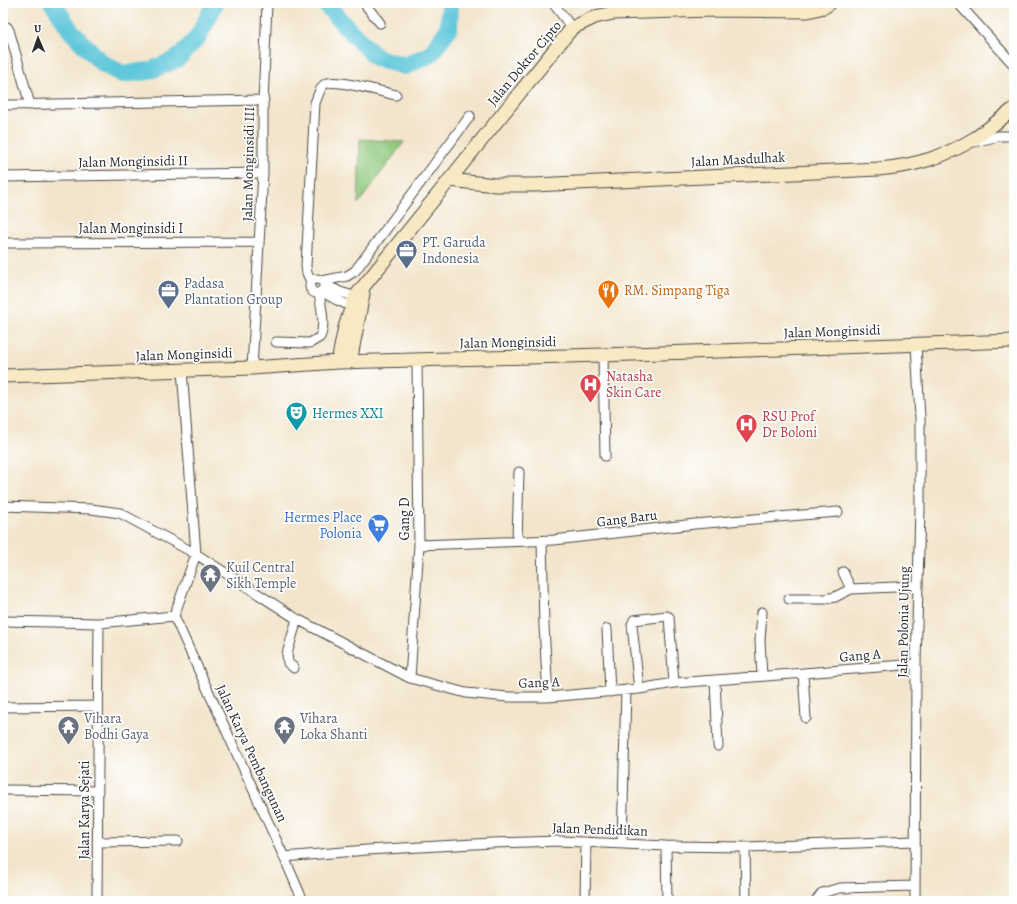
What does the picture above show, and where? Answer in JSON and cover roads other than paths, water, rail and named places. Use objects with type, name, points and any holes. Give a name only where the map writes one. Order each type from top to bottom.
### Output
[{"type":"street","points":[[264,100],[267,3]]},
{"type":"street","points":[[364,3],[380,23]]},
{"type":"street","points":[[553,3],[572,28]]},
{"type":"street","name":"Jalan Doktor Cipto","points":[[357,303],[366,285],[572,28],[595,18],[613,13],[712,7],[808,10],[824,7],[830,3]]},
{"type":"street","points":[[958,3],[1014,66]]},
{"type":"street","points":[[5,26],[30,105]]},
{"type":"street","points":[[396,95],[340,82],[326,83],[320,88],[315,103],[306,266],[311,282],[311,291],[315,293],[322,287],[355,271],[470,116]]},
{"type":"street","name":"Jalan Monginsidi III","points":[[3,105],[264,100],[263,173],[252,368]]},
{"type":"street","name":"Jalan Masdulhak","points":[[449,180],[496,185],[534,185],[902,167],[929,160],[963,144],[987,130],[1014,109]]},
{"type":"street","points":[[963,144],[999,136],[1014,136]]},
{"type":"street","name":"Jalan Monginsidi II","points":[[3,177],[263,173]]},
{"type":"street","name":"Jalan Monginsidi I","points":[[3,242],[259,242]]},
{"type":"street","points":[[311,282],[316,279],[322,287],[357,303],[344,362]]},
{"type":"street","points":[[276,342],[310,343],[320,337],[323,323],[322,287]]},
{"type":"street","name":"Jalan Monginsidi","points":[[3,376],[252,368],[344,362],[603,356],[1014,341]]},
{"type":"street","name":"Jalan Polonia Ujung","points":[[915,901],[916,664],[920,500],[920,418],[916,344]]},
{"type":"street","points":[[603,356],[605,456]]},
{"type":"street","name":"Gang D","points":[[410,678],[419,545],[417,360]]},
{"type":"street","points":[[3,622],[99,623],[174,616],[196,554],[182,370]]},
{"type":"street","points":[[517,541],[519,472]]},
{"type":"street","name":"Gang A","points":[[3,506],[75,508],[120,513],[196,554],[297,619],[410,678],[444,688],[473,694],[508,697],[548,697],[610,692],[714,680],[916,664]]},
{"type":"street","name":"Gang Baru","points":[[419,545],[542,541],[599,536],[695,524],[838,512]]},
{"type":"street","points":[[542,541],[544,626],[548,697]]},
{"type":"street","points":[[843,572],[851,589]]},
{"type":"street","points":[[789,599],[830,598],[840,596],[851,589],[917,586]]},
{"type":"street","points":[[762,612],[760,641],[762,676]]},
{"type":"street","name":"Jalan Karya Pembangunan","points":[[174,616],[303,901]]},
{"type":"street","points":[[639,689],[632,625],[634,620],[669,617],[674,684]]},
{"type":"street","points":[[294,668],[288,662],[287,654],[297,619]]},
{"type":"street","name":"Jalan Karya Sejati","points":[[97,901],[99,623]]},
{"type":"street","points":[[607,629],[610,692]]},
{"type":"street","points":[[803,674],[806,718]]},
{"type":"street","points":[[714,680],[718,746]]},
{"type":"street","points":[[622,843],[626,690]]},
{"type":"street","points":[[3,707],[98,706]]},
{"type":"street","points":[[3,790],[98,791]]},
{"type":"street","name":"Jalan Pendidikan","points":[[284,857],[399,848],[492,843],[586,842],[666,846],[745,847],[915,840]]},
{"type":"street","points":[[97,842],[178,841]]},
{"type":"street","points":[[585,901],[586,842]]},
{"type":"street","points":[[666,846],[668,901]]},
{"type":"street","points":[[745,847],[746,901]]},
{"type":"street","points":[[816,901],[822,892],[840,888],[915,886]]},
{"type":"waterway","points":[[53,3],[71,31],[102,63],[122,74],[149,71],[177,59],[198,37],[214,3]]},
{"type":"waterway","points":[[325,3],[377,58],[405,66],[431,54],[449,28],[450,3]]},
{"type":"place","name":"PT. Garuda Indonesia","points":[[407,270]]},
{"type":"place","name":"Padasa Plantation Group","points":[[168,310]]},
{"type":"place","name":"RM. Simpang Tiga","points":[[609,310]]},
{"type":"place","name":"Natasha Skin Care","points":[[591,404]]},
{"type":"place","name":"Hermes XXI","points":[[296,432]]},
{"type":"place","name":"RSU Prof Dr Boloni","points":[[746,444]]},
{"type":"place","name":"Hermes Place Polonia","points":[[378,544]]},
{"type":"place","name":"Kuil Central Sikh Temple","points":[[210,594]]},
{"type":"place","name":"Vihara Bodhi Gaya","points":[[69,746]]},
{"type":"place","name":"Vihara Loka Shanti","points":[[284,746]]}]
